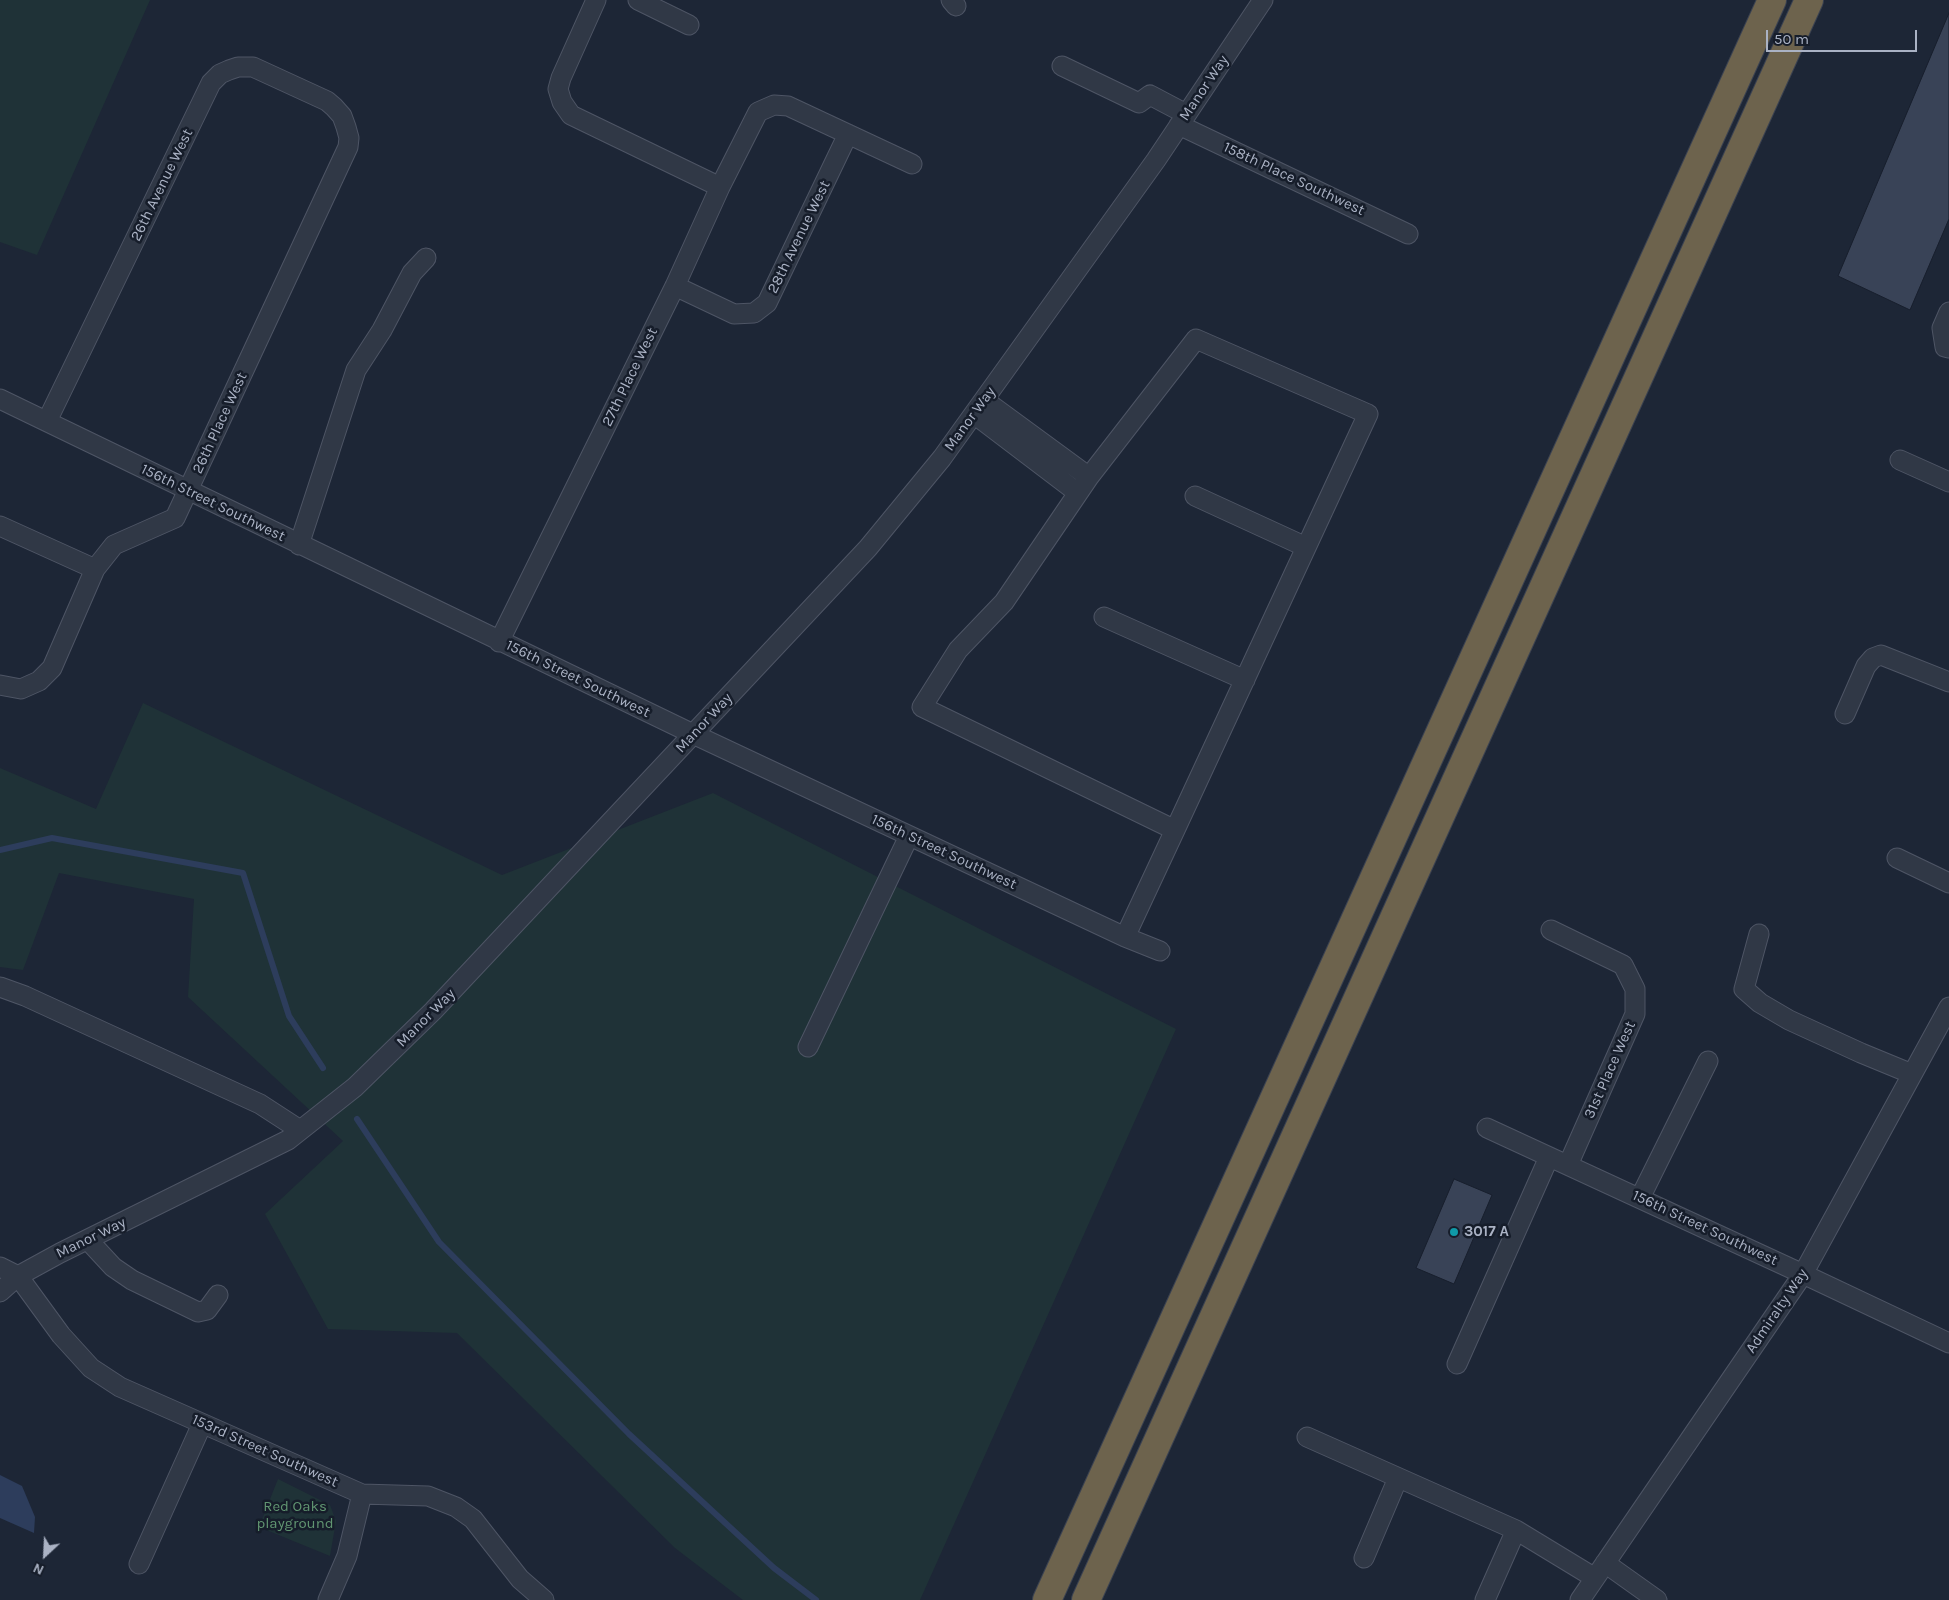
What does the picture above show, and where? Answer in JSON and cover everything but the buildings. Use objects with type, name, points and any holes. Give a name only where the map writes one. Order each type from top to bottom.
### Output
[{"type":"highway","points":[[1047,1600],[1772,0]]},
{"type":"highway","points":[[1086,1600],[1808,0]]},
{"type":"street","points":[[596,0],[561,78],[558,89],[562,102],[571,115],[720,188]]},
{"type":"street","points":[[638,0],[689,25]]},
{"type":"street","name":"Manor Way","points":[[0,1292],[18,1276],[288,1140],[355,1087],[433,1011],[868,548],[942,458],[1183,120],[1262,0]]},
{"type":"street","name":"158th Place Southwest","points":[[1062,66],[1139,104],[1150,95],[1183,120],[1408,234]]},
{"type":"street","name":"26th Avenue West","points":[[47,421],[211,83],[220,74],[229,70],[238,67],[253,67],[327,101],[342,116]]},
{"type":"street","name":"27th Place West","points":[[499,642],[675,286],[720,188],[758,112],[774,105],[788,106],[848,134]]},
{"type":"street","name":"26th Place West","points":[[2,685],[21,688],[39,681],[52,668],[95,569],[114,545],[175,518],[348,147],[349,138],[342,116]]},
{"type":"street","points":[[848,134],[912,164]]},
{"type":"street","name":"28th Avenue West","points":[[675,286],[734,314],[754,313],[767,303],[848,134]]},
{"type":"street","points":[[298,544],[356,370],[382,330],[412,273],[426,258]]},
{"type":"street","points":[[1949,312],[1942,328],[1946,347],[1949,348]]},
{"type":"street","points":[[1124,937],[1175,830],[1245,680],[1368,414],[1196,339],[1078,492],[1004,602],[958,650],[922,707],[1175,830]]},
{"type":"street","name":"156th Street Southwest","points":[[0,399],[499,642],[1124,937],[1160,951]]},
{"type":"street","points":[[979,407],[1089,477]]},
{"type":"street","points":[[979,407],[1078,492]]},
{"type":"street","points":[[1900,460],[1949,482]]},
{"type":"street","points":[[1195,496],[1306,547]]},
{"type":"street","points":[[0,526],[95,569]]},
{"type":"street","points":[[1104,617],[1245,680]]},
{"type":"street","points":[[1845,714],[1866,666],[1873,658],[1881,655],[1888,657],[1940,678]]},
{"type":"street","points":[[808,1047],[909,836]]},
{"type":"street","points":[[1897,858],[1949,883]]},
{"type":"street","name":"31st Place West","points":[[1551,930],[1622,965],[1635,989],[1635,1014],[1568,1165]]},
{"type":"street","points":[[1760,934],[1744,989],[1754,998],[1789,1020],[1912,1074]]},
{"type":"street","points":[[0,987],[25,996],[260,1104],[300,1130]]},
{"type":"street","name":"Admiralty Way","points":[[1580,1600],[1803,1274],[1949,1007]]},
{"type":"street","points":[[1640,1198],[1708,1062]]},
{"type":"street","name":"156th Street Southwest","points":[[1487,1128],[1949,1343]]},
{"type":"street","points":[[1457,1364],[1549,1156]]},
{"type":"street","points":[[88,1240],[113,1267],[132,1280],[198,1312],[207,1310],[218,1295]]},
{"type":"street","name":"153rd Street Southwest","points":[[0,1267],[18,1276],[61,1335],[91,1368],[120,1387],[362,1494],[428,1496],[456,1507],[473,1519],[520,1578],[543,1600]]},
{"type":"street","points":[[139,1564],[202,1424]]},
{"type":"street","points":[[1307,1437],[1516,1530],[1600,1570],[1657,1600]]},
{"type":"street","points":[[1364,1558],[1398,1478]]},
{"type":"street","points":[[328,1600],[347,1556],[362,1494]]},
{"type":"street","points":[[1485,1600],[1516,1530]]},
{"type":"green space","points":[[0,0],[150,0],[37,255],[0,242]]},
{"type":"green space","points":[[143,703],[502,875],[713,793],[1176,1029],[920,1600],[743,1600],[675,1548],[457,1333],[328,1329],[265,1214],[343,1141],[188,997],[194,899],[59,873],[23,970],[0,967],[0,768],[96,809]]},
{"type":"green space","name":"Red Oaks playground","points":[[278,1479],[330,1505],[336,1521],[330,1556],[259,1527]]},
{"type":"water","points":[[0,1475],[22,1486],[35,1517],[34,1533],[0,1518]]},
{"type":"waterway","points":[[0,850],[52,838],[243,873],[289,1016],[323,1068]]},
{"type":"waterway","points":[[357,1119],[439,1242],[629,1434],[774,1568],[816,1600]]},
{"type":"place","name":"3017 A","points":[[1454,1232]]}]
